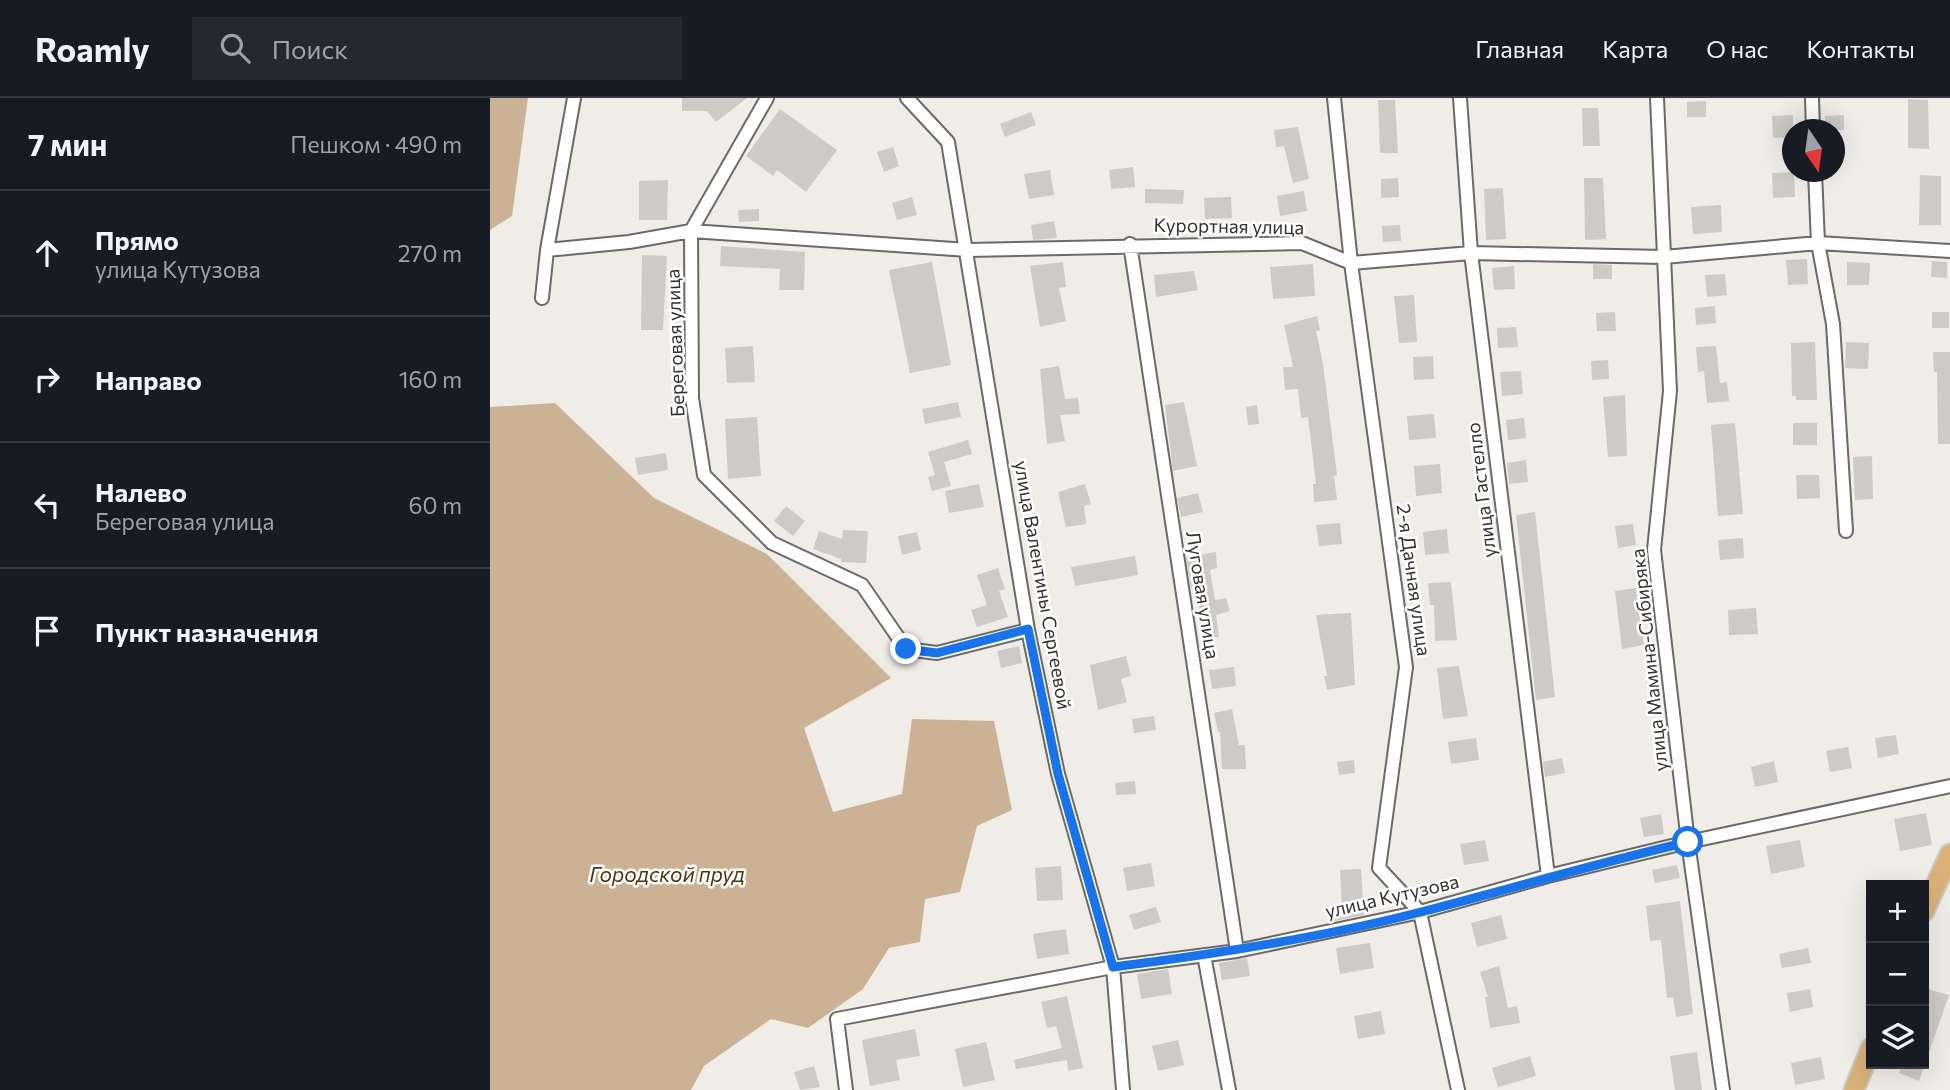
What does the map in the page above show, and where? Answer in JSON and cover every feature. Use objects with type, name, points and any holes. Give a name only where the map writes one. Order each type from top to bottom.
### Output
[{"type":"main road","points":[[1929,900],[1950,854]]},
{"type":"main road","points":[[1854,1090],[1866,1060]]},
{"type":"street","points":[[542,298],[547,250],[574,98]]},
{"type":"street","points":[[691,231],[766,98]]},
{"type":"street","name":"улица Валентины Сергеевой","points":[[906,98],[948,142],[968,250],[1028,629],[1058,774],[1113,967],[1123,1090]]},
{"type":"street","name":"2-я Дачная улица","points":[[1334,98],[1351,262],[1406,667],[1379,868],[1420,912]]},
{"type":"street","name":"улица Гастелло","points":[[1460,98],[1471,253],[1548,876]]},
{"type":"street","name":"улица Мамина-Сибиряка","points":[[1657,98],[1670,391],[1654,550],[1688,842],[1723,1090]]},
{"type":"street","points":[[1812,98],[1813,119]]},
{"type":"street","points":[[1815,182],[1818,243],[1833,324],[1846,531]]},
{"type":"street","name":"Курортная улица","points":[[547,250],[629,242],[691,231],[968,250],[1130,244],[1302,243],[1351,262],[1471,253],[1664,257],[1818,243],[1950,251]]},
{"type":"street","name":"Береговая улица","points":[[691,231],[692,398],[704,475],[772,543],[862,586],[906,649],[937,653],[1028,629]]},
{"type":"street","name":"Луговая улица","points":[[1130,244],[1237,951]]},
{"type":"street","name":"улица Кутузова","points":[[846,1090],[837,1019],[1113,967],[1237,951],[1420,912],[1548,876],[1688,842],[1950,786]]},
{"type":"street","points":[[1420,912],[1458,1090]]},
{"type":"street","points":[[1203,955],[1228,1090]]},
{"type":"water","points":[[490,98],[528,98],[512,216],[490,230]]},
{"type":"water","name":"Городской пруд","points":[[555,403],[654,498],[767,554],[891,678],[804,728],[833,812],[902,794],[912,719],[994,721],[1012,810],[977,826],[960,892],[925,899],[920,942],[889,948],[863,989],[808,1028],[771,1019],[704,1066],[691,1090],[490,1090],[490,407]]},
{"type":"building","points":[[682,98],[747,98],[716,122],[707,111],[682,111]]},
{"type":"building","points":[[1908,99],[1928,100],[1929,149],[1908,148]]},
{"type":"building","points":[[1378,100],[1395,100],[1398,153],[1380,153]]},
{"type":"building","points":[[1706,101],[1706,117],[1687,117],[1687,102]]},
{"type":"building","points":[[1582,108],[1598,108],[1600,146],[1583,146]]},
{"type":"building","points":[[780,109],[837,150],[806,192],[777,170],[773,176],[746,156]]},
{"type":"building","points":[[1031,112],[1036,125],[1005,137],[1000,124]]},
{"type":"building","points":[[1793,115],[1793,119],[1782,119],[1782,138],[1773,138],[1772,116]]},
{"type":"building","points":[[1844,115],[1844,119],[1825,119],[1825,116]]},
{"type":"building","points":[[1298,127],[1309,179],[1293,183],[1284,146],[1276,147],[1274,130]]},
{"type":"building","points":[[893,147],[899,166],[884,172],[877,152]]},
{"type":"building","points":[[1133,167],[1135,187],[1111,189],[1109,170]]},
{"type":"building","points":[[1050,170],[1054,195],[1029,199],[1024,174]]},
{"type":"building","points":[[1772,173],[1782,173],[1782,182],[1794,182],[1795,197],[1773,198]]},
{"type":"building","points":[[1920,175],[1941,176],[1941,225],[1919,225]]},
{"type":"building","points":[[1398,178],[1399,197],[1381,198],[1381,179]]},
{"type":"building","points":[[1584,178],[1603,178],[1606,239],[1585,240]]},
{"type":"building","points":[[668,180],[667,220],[639,220],[639,181]]},
{"type":"building","points":[[1503,188],[1506,239],[1486,240],[1484,189]]},
{"type":"building","points":[[1145,189],[1184,190],[1183,204],[1145,203]]},
{"type":"building","points":[[1304,191],[1307,211],[1280,216],[1277,196]]},
{"type":"building","points":[[912,197],[917,215],[897,220],[892,203]]},
{"type":"building","points":[[1231,197],[1232,218],[1205,219],[1204,198]]},
{"type":"building","points":[[1721,205],[1722,232],[1693,234],[1691,207]]},
{"type":"building","points":[[759,209],[759,221],[739,222],[738,210]]},
{"type":"building","points":[[1054,221],[1057,238],[1033,240],[1031,225]]},
{"type":"building","points":[[1400,225],[1401,241],[1383,242],[1382,226]]},
{"type":"building","points":[[721,246],[805,252],[804,290],[779,290],[780,269],[720,266]]},
{"type":"building","points":[[642,255],[667,256],[663,330],[641,330]]},
{"type":"building","points":[[1807,259],[1808,284],[1788,285],[1786,260]]},
{"type":"building","points":[[1932,261],[1947,262],[1947,278],[1931,277]]},
{"type":"building","points":[[932,262],[951,365],[910,373],[889,270]]},
{"type":"building","points":[[1063,262],[1066,287],[1059,288],[1066,321],[1040,327],[1030,266]]},
{"type":"building","points":[[1847,262],[1870,263],[1869,285],[1847,285]]},
{"type":"building","points":[[1313,264],[1315,296],[1273,299],[1270,267]]},
{"type":"building","points":[[1593,264],[1612,265],[1612,279],[1593,279]]},
{"type":"building","points":[[1514,266],[1515,289],[1494,290],[1492,268]]},
{"type":"building","points":[[1194,271],[1198,290],[1156,297],[1154,275]]},
{"type":"building","points":[[1725,274],[1727,295],[1707,297],[1705,275]]},
{"type":"building","points":[[1414,295],[1417,342],[1399,343],[1394,296]]},
{"type":"building","points":[[1715,306],[1716,323],[1696,325],[1695,308]]},
{"type":"building","points":[[1615,312],[1616,331],[1597,331],[1596,313]]},
{"type":"building","points":[[1932,312],[1949,312],[1949,328],[1932,328]]},
{"type":"building","points":[[1317,316],[1320,330],[1316,331],[1323,364],[1337,475],[1334,476],[1337,500],[1314,502],[1313,484],[1316,484],[1308,417],[1301,418],[1298,389],[1285,390],[1283,367],[1293,367],[1284,325]]},
{"type":"building","points":[[1516,327],[1518,347],[1498,348],[1497,328]]},
{"type":"building","points":[[1815,342],[1817,400],[1796,400],[1796,396],[1792,396],[1791,343]]},
{"type":"building","points":[[1846,342],[1869,343],[1868,369],[1845,368]]},
{"type":"building","points":[[753,346],[755,382],[727,383],[725,348]]},
{"type":"building","points":[[1716,346],[1720,383],[1727,382],[1729,401],[1707,403],[1704,371],[1698,372],[1696,347]]},
{"type":"building","points":[[1933,352],[1950,352],[1950,444],[1938,444],[1937,372],[1934,372]]},
{"type":"building","points":[[1433,356],[1434,379],[1414,380],[1413,357]]},
{"type":"building","points":[[1608,360],[1609,379],[1592,380],[1591,361]]},
{"type":"building","points":[[1059,366],[1065,399],[1078,398],[1080,414],[1060,415],[1065,441],[1047,444],[1040,369]]},
{"type":"building","points":[[1521,371],[1523,394],[1502,396],[1500,372]]},
{"type":"building","points":[[1625,395],[1627,456],[1608,457],[1603,397]]},
{"type":"building","points":[[958,402],[961,417],[925,424],[922,409]]},
{"type":"building","points":[[1184,402],[1197,466],[1173,471],[1165,405]]},
{"type":"building","points":[[1257,405],[1259,424],[1248,425],[1246,407]]},
{"type":"building","points":[[1434,414],[1436,438],[1409,440],[1407,416]]},
{"type":"building","points":[[757,417],[761,476],[728,479],[725,419]]},
{"type":"building","points":[[1524,418],[1526,438],[1508,440],[1506,420]]},
{"type":"building","points":[[1735,423],[1743,514],[1718,516],[1711,425]]},
{"type":"building","points":[[1793,423],[1817,423],[1817,445],[1793,445]]},
{"type":"building","points":[[968,440],[972,454],[944,462],[951,486],[932,491],[928,477],[935,475],[928,452]]},
{"type":"building","points":[[666,453],[668,470],[638,475],[635,458]]},
{"type":"building","points":[[1872,456],[1873,499],[1855,500],[1853,457]]},
{"type":"building","points":[[1526,460],[1528,482],[1509,484],[1507,463]]},
{"type":"building","points":[[1440,464],[1442,493],[1416,496],[1414,466]]},
{"type":"building","points":[[1796,475],[1819,475],[1820,498],[1797,499]]},
{"type":"building","points":[[979,484],[984,507],[949,513],[945,491]]},
{"type":"building","points":[[1085,484],[1091,504],[1084,506],[1086,524],[1066,527],[1058,492]]},
{"type":"building","points":[[1198,493],[1203,512],[1181,517],[1177,498]]},
{"type":"building","points":[[786,506],[805,521],[793,536],[774,521]]},
{"type":"building","points":[[1535,512],[1555,697],[1536,700],[1516,515]]},
{"type":"building","points":[[1340,523],[1342,544],[1319,546],[1316,525]]},
{"type":"building","points":[[1633,524],[1636,545],[1618,548],[1615,526]]},
{"type":"building","points":[[1447,529],[1449,553],[1425,555],[1423,532]]},
{"type":"building","points":[[843,530],[868,531],[866,563],[841,562],[841,559],[813,549],[819,531],[842,539]]},
{"type":"building","points":[[917,532],[921,550],[902,555],[898,536]]},
{"type":"building","points":[[1743,538],[1744,558],[1720,560],[1718,540]]},
{"type":"building","points":[[1216,552],[1217,568],[1210,570],[1215,600],[1226,598],[1230,611],[1216,615],[1219,637],[1202,639],[1199,620],[1202,619],[1194,587],[1191,588],[1186,557]]},
{"type":"building","points":[[1135,556],[1138,575],[1075,586],[1071,567]]},
{"type":"building","points":[[998,568],[1005,589],[999,591],[1008,617],[977,627],[971,610],[987,605],[977,575]]},
{"type":"building","points":[[1451,582],[1457,640],[1435,641],[1434,605],[1430,605],[1428,583]]},
{"type":"building","points":[[1636,588],[1644,645],[1622,649],[1615,591]]},
{"type":"building","points":[[1756,608],[1758,634],[1729,635],[1728,610]]},
{"type":"building","points":[[1351,613],[1355,685],[1327,690],[1316,615]]},
{"type":"building","points":[[1019,646],[1022,663],[1001,668],[997,651]]},
{"type":"building","points":[[1126,656],[1131,676],[1121,679],[1127,702],[1098,710],[1090,665]]},
{"type":"building","points":[[1459,666],[1468,716],[1443,719],[1437,668]]},
{"type":"building","points":[[1234,667],[1236,686],[1212,689],[1209,670]]},
{"type":"building","points":[[1232,709],[1239,745],[1245,745],[1246,769],[1222,769],[1220,732],[1214,713]]},
{"type":"building","points":[[1154,716],[1156,730],[1134,733],[1132,719]]},
{"type":"building","points":[[1896,735],[1899,754],[1878,758],[1875,738]]},
{"type":"building","points":[[1476,738],[1479,760],[1451,764],[1448,742]]},
{"type":"building","points":[[1848,747],[1852,768],[1830,772],[1826,751]]},
{"type":"building","points":[[1562,758],[1565,773],[1545,777],[1543,762]]},
{"type":"building","points":[[1354,760],[1355,773],[1339,775],[1337,762]]},
{"type":"building","points":[[1774,761],[1778,782],[1755,787],[1751,767]]},
{"type":"building","points":[[1135,781],[1136,794],[1116,795],[1115,783]]},
{"type":"building","points":[[1926,813],[1932,845],[1900,851],[1894,819]]},
{"type":"building","points":[[1661,814],[1664,834],[1644,837],[1640,818]]},
{"type":"building","points":[[1485,840],[1489,861],[1464,865],[1460,844]]},
{"type":"building","points":[[1800,840],[1805,867],[1771,874],[1766,846]]},
{"type":"building","points":[[1151,863],[1155,886],[1127,891],[1123,868]]},
{"type":"building","points":[[1677,865],[1680,878],[1655,883],[1652,870]]},
{"type":"building","points":[[1061,866],[1063,900],[1037,901],[1035,868]]},
{"type":"building","points":[[1361,869],[1364,915],[1335,921],[1333,909],[1342,908],[1340,870]]},
{"type":"building","points":[[1680,901],[1693,1014],[1676,1017],[1673,997],[1667,998],[1661,940],[1650,941],[1646,906]]},
{"type":"building","points":[[1156,907],[1161,922],[1134,930],[1129,915]]},
{"type":"building","points":[[1501,915],[1507,939],[1477,947],[1471,923]]},
{"type":"building","points":[[1066,929],[1069,954],[1037,959],[1033,934]]},
{"type":"building","points":[[1370,943],[1374,968],[1340,974],[1336,948]]},
{"type":"building","points":[[1808,948],[1811,963],[1782,968],[1779,954]]},
{"type":"building","points":[[1247,958],[1250,976],[1222,980],[1219,963]]},
{"type":"building","points":[[1499,966],[1508,1008],[1517,1006],[1520,1023],[1490,1028],[1485,997],[1488,997],[1480,972]]},
{"type":"building","points":[[1168,969],[1172,994],[1141,999],[1137,974]]},
{"type":"building","points":[[1810,989],[1813,1007],[1790,1012],[1787,993]]},
{"type":"building","points":[[1929,990],[1949,995],[1929,1052]]},
{"type":"building","points":[[1067,996],[1083,1068],[1068,1071],[1067,1060],[1016,1069],[1014,1060],[1062,1048],[1056,1026],[1047,1028],[1041,1002]]},
{"type":"building","points":[[1381,1011],[1385,1034],[1358,1039],[1354,1016]]},
{"type":"building","points":[[915,1029],[920,1056],[896,1060],[900,1080],[870,1086],[862,1040]]},
{"type":"building","points":[[1178,1040],[1184,1065],[1158,1071],[1152,1046]]},
{"type":"building","points":[[986,1042],[995,1080],[963,1087],[955,1049]]},
{"type":"building","points":[[1697,1052],[1702,1090],[1675,1090],[1670,1056]]},
{"type":"building","points":[[1530,1056],[1536,1076],[1498,1087],[1492,1068]]},
{"type":"building","points":[[1821,1057],[1825,1079],[1795,1085],[1791,1063]]},
{"type":"building","points":[[814,1066],[820,1087],[800,1090],[794,1072]]},
{"type":"building","points":[[1901,1069],[1923,1069],[1919,1081],[1899,1073]]},
{"type":"route","points":[[906,649],[937,653],[1028,629],[1058,774],[1113,967],[1237,951],[1420,912],[1548,876],[1688,842]]}]
